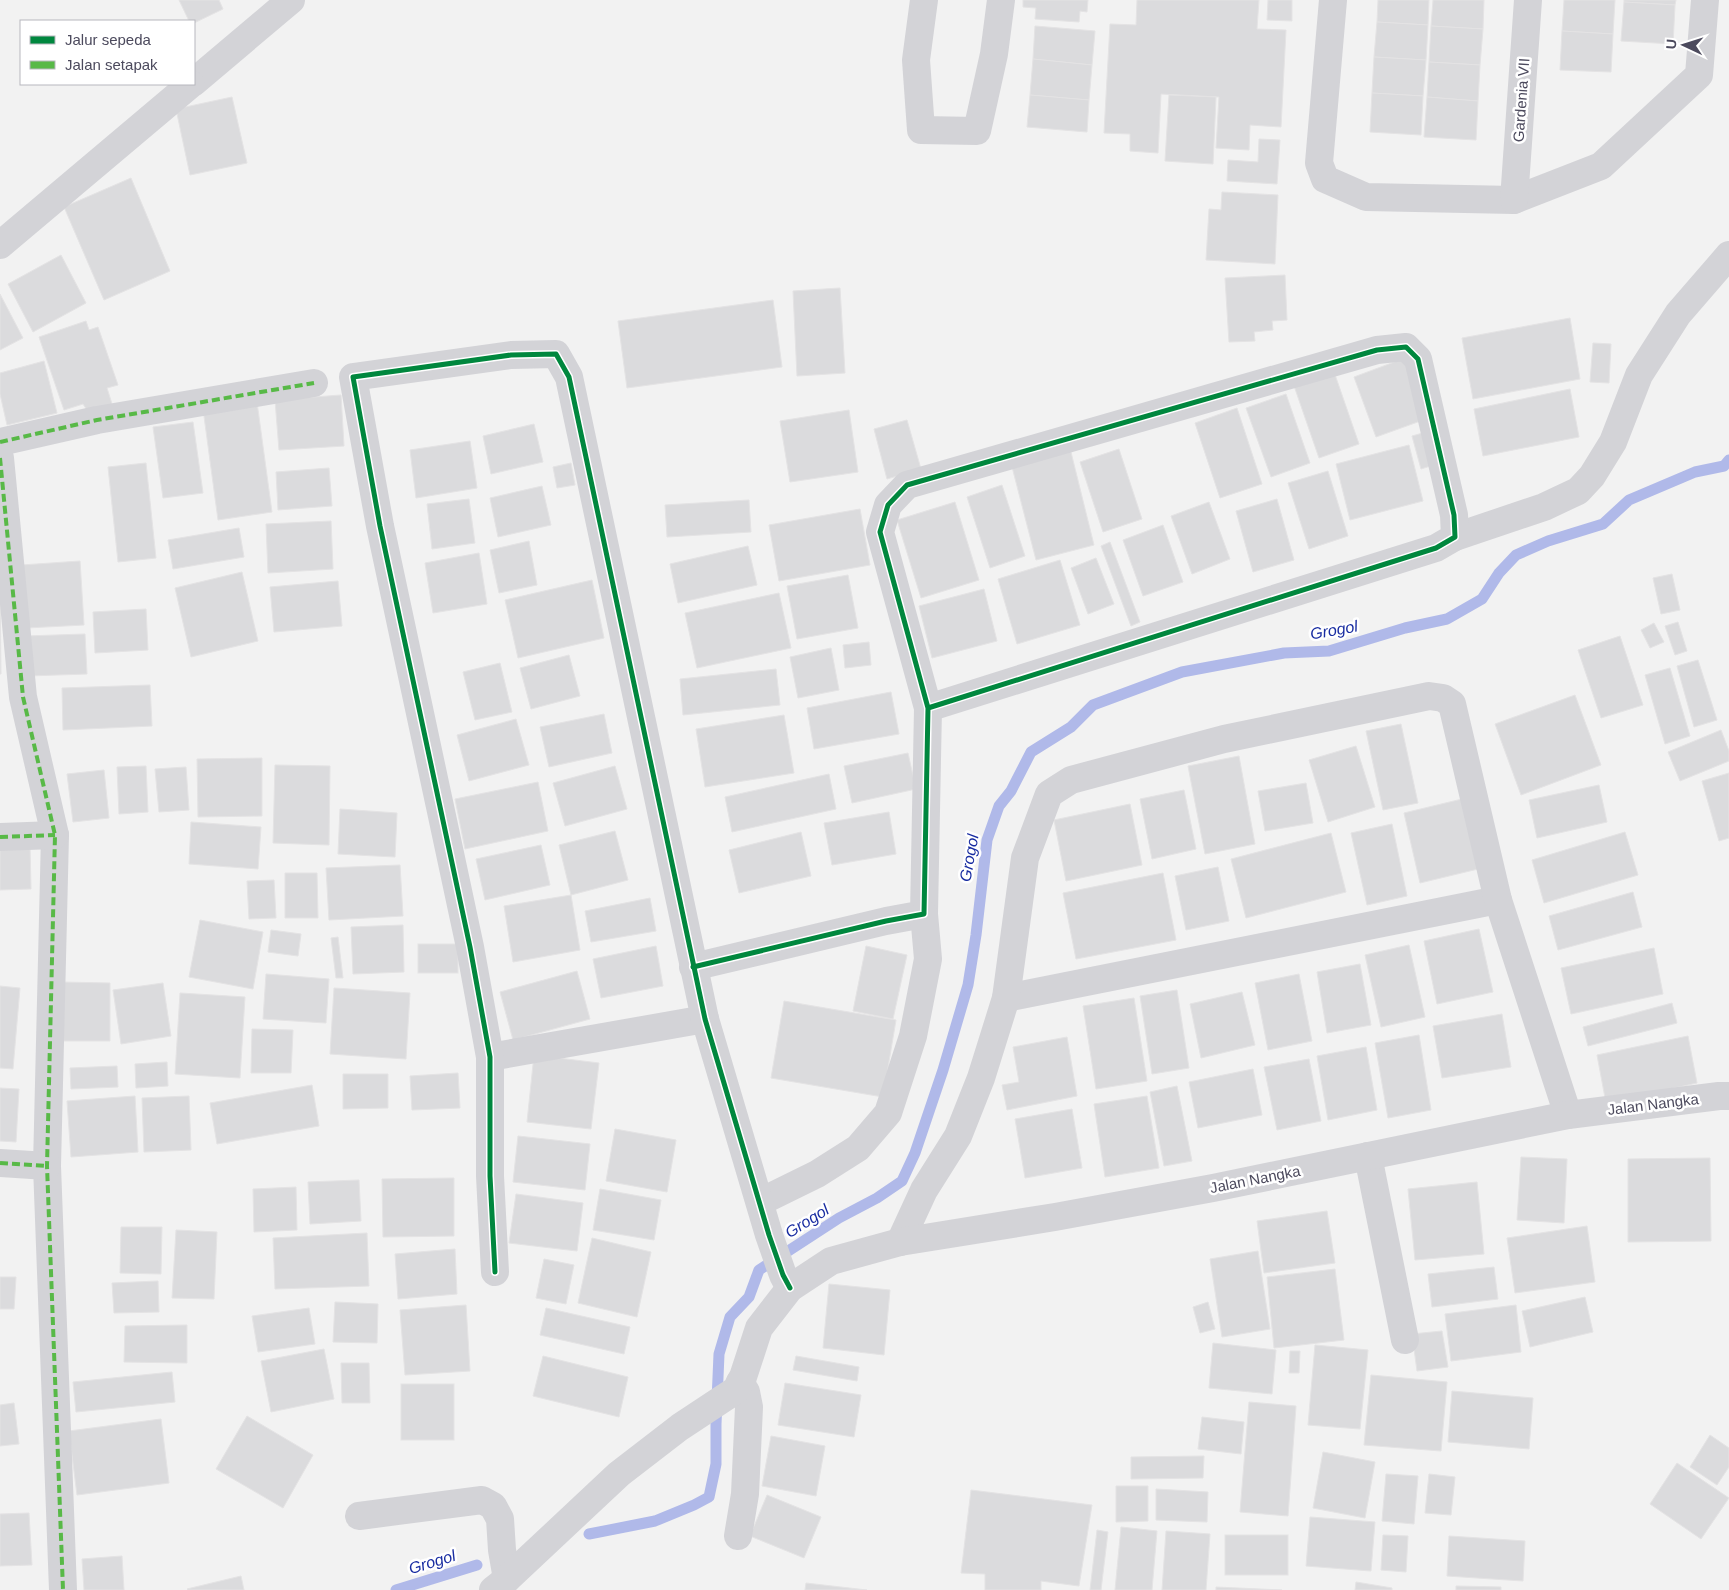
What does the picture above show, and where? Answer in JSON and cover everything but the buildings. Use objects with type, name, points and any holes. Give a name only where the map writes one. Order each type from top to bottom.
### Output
[{"type":"street","points":[[195,81],[291,0]]},
{"type":"street","points":[[924,0],[916,60],[921,130],[977,132],[994,54],[1001,0]]},
{"type":"street","points":[[1332,0],[1319,163],[1325,179],[1366,197],[1514,200],[1601,166],[1699,75],[1705,0]]},
{"type":"street","name":"Gardenia VII","points":[[1514,200],[1528,0]]},
{"type":"street","points":[[0,245],[191,85]]},
{"type":"street","points":[[928,708],[1436,548],[1455,537],[1544,507],[1578,491],[1592,476],[1613,442],[1639,375],[1678,314],[1729,256]]},
{"type":"street","points":[[760,1202],[817,1174],[858,1148],[888,1113],[913,1036],[928,959],[924,914],[928,708],[880,532],[888,505],[907,485],[1377,350],[1406,347],[1418,359],[1454,515],[1455,537]]},
{"type":"street","points":[[495,1272],[490,1176],[490,1057],[470,948],[380,526],[352,377],[511,355],[556,354],[569,376],[705,1019],[769,1235],[786,1279]]},
{"type":"street","points":[[0,442],[97,420],[314,384]]},
{"type":"street","points":[[0,458],[24,697],[55,835],[47,1166],[63,1590]]},
{"type":"street","points":[[900,1242],[924,1190],[958,1136],[981,1078],[1006,998],[1025,858],[1049,794],[1071,780],[1224,739],[1430,696],[1443,698],[1452,704],[1498,900],[1568,1115]]},
{"type":"street","points":[[0,837],[55,835]]},
{"type":"street","points":[[1006,998],[1498,900]]},
{"type":"street","points":[[693,967],[886,921],[924,914]]},
{"type":"street","points":[[490,1057],[705,1019]]},
{"type":"street","name":"Jalan Nangka","points":[[738,1386],[759,1328],[786,1279],[831,1261],[900,1242],[1204,1190],[1568,1115],[1729,1096]]},
{"type":"street","points":[[1368,1156],[1405,1340]]},
{"type":"street","points":[[0,1163],[47,1166]]},
{"type":"street","points":[[500,1585],[619,1474],[680,1427],[738,1386],[746,1392],[749,1407],[746,1494],[738,1536]]},
{"type":"street","points":[[359,1516],[482,1500],[493,1506],[500,1519],[502,1550],[500,1585]]},
{"type":"waterway","name":"Grogol","points":[[589,1534],[655,1521],[709,1497],[716,1464],[719,1354],[730,1317],[749,1297],[759,1270],[839,1218],[877,1198],[902,1181],[915,1153],[943,1070],[968,985],[987,840],[999,806],[1011,791],[1031,752],[1071,727],[1093,705],[1182,672],[1284,653],[1329,651],[1405,628],[1447,619],[1482,599],[1499,573],[1516,555],[1548,541],[1603,524],[1629,500],[1695,472],[1724,466],[1729,460]]},
{"type":"waterway","name":"Grogol","points":[[396,1590],[477,1565]]},
{"type":"marked path","points":[[0,442],[97,420],[314,383]]},
{"type":"marked path","points":[[0,458],[23,697],[55,835],[47,1166],[63,1590]]},
{"type":"marked path","points":[[0,837],[55,835]]},
{"type":"marked path","points":[[0,1163],[47,1166]]},
{"type":"cycle path","points":[[693,967],[886,921],[924,914],[928,708],[880,532],[888,505],[907,485],[1377,350],[1406,347],[1418,359],[1454,515],[1455,537],[1436,548],[928,708]]},
{"type":"cycle path","points":[[495,1272],[490,1176],[490,1057],[470,947],[380,526],[353,377],[511,355],[556,354],[569,377],[705,1019],[769,1235],[783,1275],[790,1288]]}]
